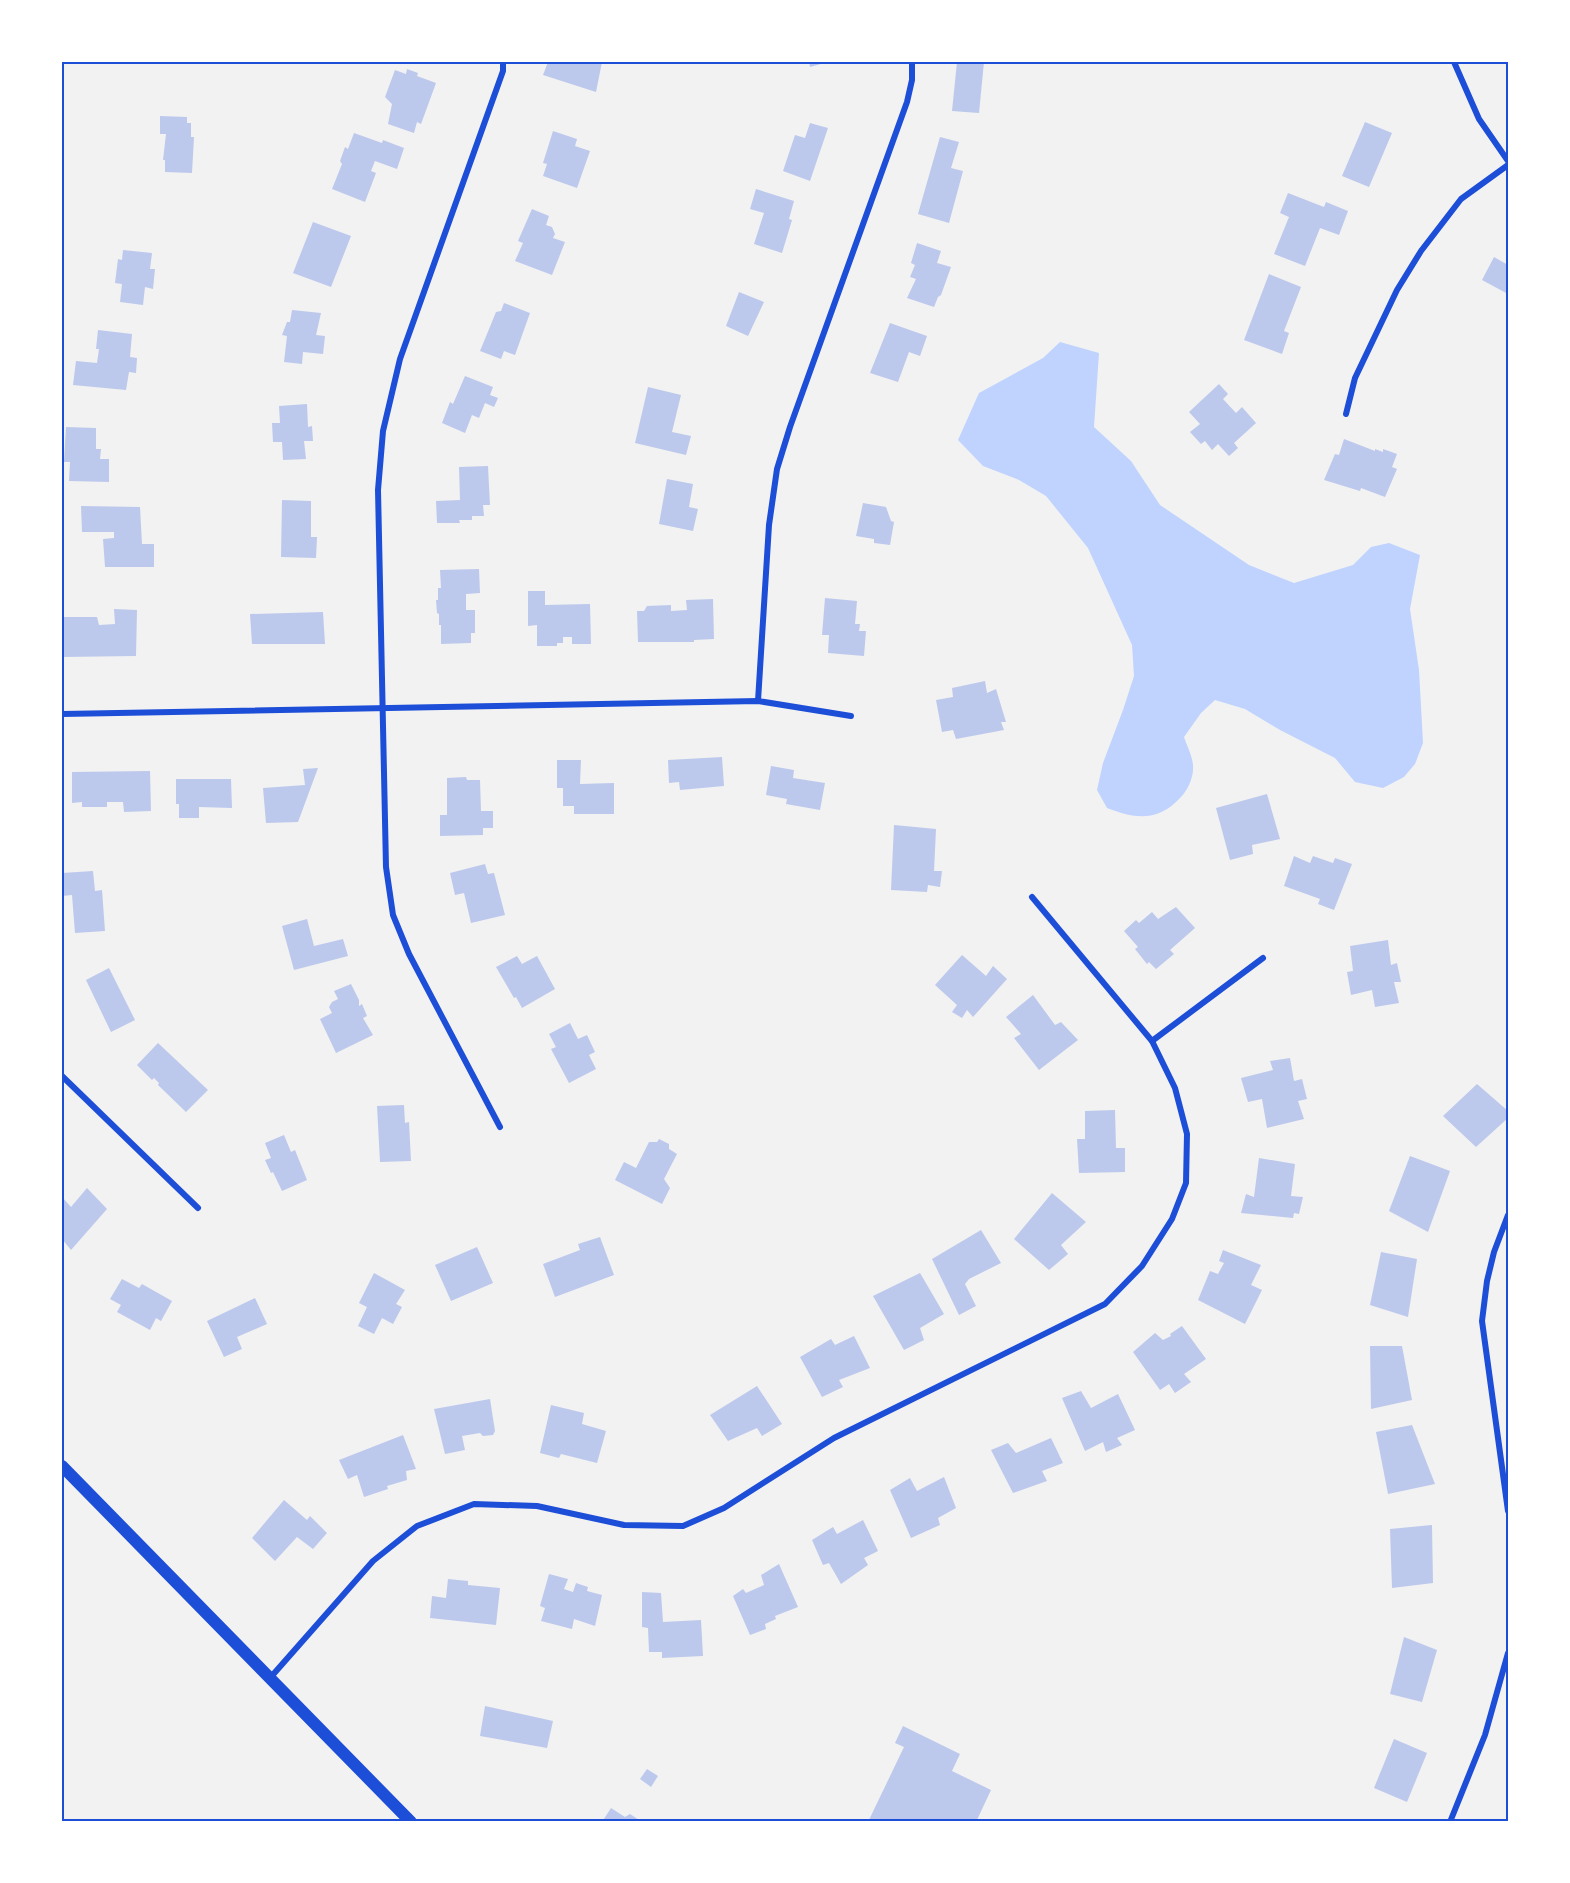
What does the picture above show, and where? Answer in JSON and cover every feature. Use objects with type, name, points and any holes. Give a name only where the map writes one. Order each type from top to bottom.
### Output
[{"type":"main road","points":[[62,1466],[411,1821]]},
{"type":"street","points":[[501,1127],[409,954],[393,915],[386,867],[378,490],[383,431],[400,359],[503,71],[503,62]]},
{"type":"street","points":[[759,701],[769,525],[777,469],[907,102],[912,80],[912,62]]},
{"type":"street","points":[[1346,414],[1355,378],[1397,290],[1421,251],[1461,199],[1509,163],[1479,119],[1454,62]]},
{"type":"street","points":[[62,714],[759,701],[851,716]]},
{"type":"street","points":[[269,1678],[373,1561],[417,1526],[474,1504],[537,1506],[624,1525],[683,1526],[724,1508],[834,1438],[1105,1304],[1142,1266],[1172,1219],[1186,1182],[1187,1134],[1174,1088],[1152,1041],[1032,897]]},
{"type":"street","points":[[1152,1041],[1263,958]]},
{"type":"street","points":[[62,1077],[198,1208]]},
{"type":"street","points":[[1509,1215],[1494,1252],[1487,1281],[1482,1321],[1509,1511]]},
{"type":"street","points":[[1450,1821],[1485,1735],[1509,1653]]},
{"type":"water","points":[[1060,342],[1099,353],[1094,427],[1131,461],[1160,505],[1249,565],[1294,583],[1353,565],[1371,547],[1389,543],[1420,555],[1410,609],[1419,670],[1423,743],[1415,764],[1404,777],[1383,788],[1355,782],[1335,758],[1245,709],[1215,700],[1201,713],[1184,737],[1193,765],[1192,777],[1185,792],[1172,806],[1155,815],[1146,816],[1127,814],[1107,808],[1097,790],[1103,763],[1134,676],[1132,645],[1088,548],[1046,496],[1019,480],[983,466],[958,440],[979,393],[1043,358]]},
{"type":"building","points":[[548,62],[602,62],[596,92],[543,75]]},
{"type":"building","points":[[809,62],[828,62],[810,67]]},
{"type":"building","points":[[957,62],[984,62],[979,113],[952,111]]},
{"type":"building","points":[[407,69],[418,73],[417,76],[436,83],[421,124],[417,122],[414,133],[388,124],[392,104],[385,97],[395,70],[406,74]]},
{"type":"building","points":[[160,116],[187,117],[187,123],[191,123],[191,137],[194,137],[192,173],[165,172],[165,160],[163,160],[166,134],[160,134]]},
{"type":"building","points":[[1365,122],[1392,133],[1369,187],[1342,176]]},
{"type":"building","points":[[810,123],[828,128],[810,181],[783,171],[795,135],[805,138]]},
{"type":"building","points":[[553,131],[577,139],[575,146],[590,151],[577,188],[543,176],[547,164],[543,163]]},
{"type":"building","points":[[354,133],[404,148],[397,169],[375,161],[371,171],[376,173],[365,202],[332,189],[342,164],[340,161],[345,147],[348,149]]},
{"type":"building","points":[[940,137],[959,142],[951,168],[963,171],[949,223],[918,214]]},
{"type":"building","points":[[756,189],[794,201],[789,219],[792,220],[782,253],[754,244],[764,213],[750,209]]},
{"type":"building","points":[[1288,193],[1324,207],[1326,202],[1348,211],[1339,235],[1320,228],[1305,266],[1274,254],[1289,217],[1280,213]]},
{"type":"building","points":[[532,209],[549,216],[546,225],[552,227],[555,234],[553,238],[565,242],[552,275],[515,261],[523,243],[518,241]]},
{"type":"building","points":[[313,222],[351,236],[331,287],[293,273]]},
{"type":"building","points":[[917,243],[941,251],[937,263],[951,267],[934,307],[907,298],[916,279],[910,277],[915,265],[911,263]]},
{"type":"building","points":[[123,250],[152,253],[150,269],[155,269],[153,289],[145,287],[143,305],[120,302],[122,284],[115,283],[118,259],[122,260]]},
{"type":"building","points":[[1494,257],[1508,265],[1508,294],[1482,280]]},
{"type":"building","points":[[1269,274],[1301,287],[1284,331],[1289,333],[1282,354],[1244,340]]},
{"type":"building","points":[[739,292],[764,302],[748,336],[726,326]]},
{"type":"building","points":[[504,303],[530,313],[515,355],[504,351],[501,359],[480,351],[496,312],[501,311]]},
{"type":"building","points":[[292,310],[321,313],[316,335],[325,336],[323,354],[303,352],[302,364],[284,362],[287,336],[282,335],[287,322],[290,322]]},
{"type":"building","points":[[890,323],[927,336],[920,356],[909,352],[898,382],[870,373]]},
{"type":"building","points":[[98,330],[132,334],[130,357],[137,358],[136,373],[129,372],[126,390],[73,385],[76,361],[97,363]]},
{"type":"building","points":[[465,376],[493,387],[490,395],[498,398],[494,407],[485,403],[479,418],[472,415],[465,433],[442,423],[450,402],[453,404]]},
{"type":"building","points":[[1219,384],[1228,394],[1223,399],[1236,413],[1242,407],[1256,423],[1234,443],[1238,448],[1229,456],[1218,444],[1212,450],[1205,441],[1201,444],[1190,432],[1200,424],[1189,412]]},
{"type":"building","points":[[648,387],[681,395],[672,432],[691,436],[686,455],[635,443]]},
{"type":"building","points":[[307,404],[308,427],[312,426],[313,441],[304,441],[306,459],[283,460],[282,442],[273,442],[272,423],[280,423],[279,406]]},
{"type":"building","points":[[66,427],[96,428],[96,449],[101,449],[100,459],[109,459],[109,482],[69,481],[70,462],[64,462]]},
{"type":"building","points":[[1344,439],[1375,451],[1375,449],[1383,452],[1383,449],[1397,454],[1392,467],[1397,469],[1385,497],[1361,488],[1360,491],[1324,480],[1335,454],[1339,455]]},
{"type":"building","points":[[488,466],[490,505],[483,505],[484,516],[472,516],[472,520],[459,520],[460,523],[437,523],[436,501],[460,500],[459,467]]},
{"type":"building","points":[[667,479],[693,484],[689,507],[698,509],[693,531],[659,524]]},
{"type":"building","points":[[282,500],[311,501],[311,537],[317,537],[316,558],[281,557]]},
{"type":"building","points":[[863,503],[886,507],[891,521],[894,522],[890,545],[874,543],[874,539],[856,536]]},
{"type":"building","points":[[81,506],[140,507],[142,544],[154,544],[154,567],[105,567],[103,539],[114,538],[114,532],[82,532]]},
{"type":"building","points":[[479,569],[480,593],[466,594],[466,610],[475,610],[475,633],[471,633],[471,643],[441,644],[441,625],[439,625],[436,600],[438,600],[438,588],[441,588],[440,570]]},
{"type":"building","points":[[528,591],[545,591],[545,605],[590,604],[591,644],[572,644],[572,637],[563,637],[563,643],[557,643],[557,646],[537,646],[537,625],[528,626]]},
{"type":"building","points":[[825,598],[857,601],[855,624],[860,624],[859,631],[866,631],[864,656],[828,653],[829,635],[822,635]]},
{"type":"building","points":[[713,599],[714,639],[694,640],[694,642],[638,642],[637,611],[644,611],[647,606],[671,605],[671,611],[687,610],[686,600]]},
{"type":"building","points":[[114,609],[137,610],[136,656],[63,657],[62,617],[97,617],[99,625],[115,624]]},
{"type":"building","points":[[323,612],[325,644],[252,644],[250,614]]},
{"type":"building","points":[[985,681],[987,693],[996,689],[1006,722],[1001,722],[1004,730],[956,739],[953,730],[942,732],[936,700],[953,697],[952,688]]},
{"type":"building","points":[[722,757],[724,786],[680,790],[679,782],[669,783],[668,760]]},
{"type":"building","points":[[557,760],[581,760],[580,784],[614,783],[614,814],[574,814],[574,806],[563,806],[563,788],[557,788]]},
{"type":"building","points":[[771,766],[794,770],[793,778],[825,783],[820,810],[786,804],[787,799],[766,795]]},
{"type":"building","points":[[318,768],[298,822],[266,823],[263,788],[305,785],[303,769]]},
{"type":"building","points":[[150,771],[151,811],[124,812],[123,802],[107,802],[107,807],[82,807],[82,802],[72,803],[72,772]]},
{"type":"building","points":[[466,777],[467,780],[480,780],[481,811],[493,811],[493,828],[483,828],[483,835],[440,836],[440,815],[447,815],[447,778]]},
{"type":"building","points":[[176,779],[231,779],[232,808],[199,807],[199,818],[179,818],[179,804],[176,804]]},
{"type":"building","points":[[1267,794],[1280,839],[1252,845],[1253,854],[1230,860],[1216,808]]},
{"type":"building","points":[[894,825],[936,829],[934,871],[942,871],[940,887],[928,885],[927,892],[891,890]]},
{"type":"building","points":[[1294,856],[1310,863],[1313,856],[1333,863],[1335,858],[1352,864],[1334,910],[1318,904],[1320,899],[1284,886]]},
{"type":"building","points":[[485,864],[488,874],[494,873],[505,915],[471,923],[464,893],[455,895],[450,873]]},
{"type":"building","points":[[93,871],[95,891],[102,890],[105,931],[75,933],[72,895],[62,896],[62,873]]},
{"type":"building","points":[[1176,907],[1195,928],[1170,950],[1174,954],[1156,969],[1149,962],[1147,964],[1135,949],[1138,947],[1124,931],[1136,920],[1139,923],[1152,912],[1158,919]]},
{"type":"building","points":[[307,919],[314,946],[343,939],[348,956],[294,970],[282,926]]},
{"type":"building","points":[[1388,940],[1391,965],[1397,963],[1401,982],[1394,982],[1399,1003],[1375,1007],[1372,990],[1351,995],[1347,972],[1353,971],[1350,946]]},
{"type":"building","points":[[962,955],[986,976],[993,966],[1007,979],[973,1017],[967,1010],[962,1018],[952,1012],[957,1005],[935,985]]},
{"type":"building","points":[[517,956],[522,964],[537,956],[555,989],[522,1008],[496,967]]},
{"type":"building","points":[[109,968],[135,1020],[111,1032],[86,980]]},
{"type":"building","points":[[351,984],[359,1000],[359,1006],[362,1004],[367,1016],[363,1018],[373,1035],[336,1053],[320,1019],[332,1013],[329,1007],[338,999],[334,991]]},
{"type":"building","points":[[1033,995],[1055,1025],[1061,1022],[1078,1040],[1039,1070],[1014,1038],[1021,1034],[1006,1017]]},
{"type":"building","points":[[570,1023],[578,1039],[587,1035],[595,1052],[589,1055],[596,1069],[569,1083],[551,1049],[556,1047],[549,1034]]},
{"type":"building","points":[[158,1043],[208,1090],[186,1112],[158,1085],[159,1083],[154,1078],[152,1080],[137,1065]]},
{"type":"building","points":[[1290,1058],[1294,1081],[1302,1079],[1307,1099],[1298,1101],[1304,1119],[1267,1128],[1262,1099],[1248,1102],[1241,1078],[1273,1070],[1270,1061]]},
{"type":"building","points":[[1477,1084],[1508,1111],[1508,1118],[1476,1147],[1443,1116]]},
{"type":"building","points":[[404,1105],[405,1123],[409,1122],[411,1161],[380,1162],[377,1106]]},
{"type":"building","points":[[1115,1110],[1116,1148],[1125,1148],[1125,1172],[1079,1173],[1077,1139],[1085,1139],[1085,1111]]},
{"type":"building","points":[[284,1135],[291,1152],[295,1150],[307,1180],[282,1191],[265,1160],[271,1158],[265,1143]]},
{"type":"building","points":[[659,1139],[669,1144],[669,1149],[677,1154],[664,1179],[670,1188],[662,1204],[615,1180],[624,1162],[636,1168],[649,1142],[657,1142]]},
{"type":"building","points":[[1410,1156],[1450,1171],[1428,1232],[1389,1211]]},
{"type":"building","points":[[1259,1158],[1295,1164],[1291,1196],[1303,1197],[1299,1214],[1294,1213],[1293,1218],[1241,1213],[1246,1194],[1254,1197]]},
{"type":"building","points":[[87,1188],[107,1209],[71,1250],[62,1239],[62,1197],[71,1207]]},
{"type":"building","points":[[1052,1193],[1086,1222],[1061,1245],[1068,1254],[1049,1270],[1014,1239]]},
{"type":"building","points":[[981,1230],[1001,1263],[969,1279],[965,1284],[976,1306],[959,1315],[932,1259]]},
{"type":"building","points":[[600,1237],[614,1275],[555,1297],[543,1264],[580,1250],[578,1244]]},
{"type":"building","points":[[477,1247],[493,1283],[451,1301],[435,1265]]},
{"type":"building","points":[[1223,1250],[1261,1265],[1251,1285],[1262,1290],[1245,1324],[1198,1300],[1210,1271],[1218,1274],[1224,1263],[1219,1261]]},
{"type":"building","points":[[1381,1252],[1417,1259],[1408,1317],[1370,1305]]},
{"type":"building","points":[[374,1273],[405,1290],[396,1304],[402,1307],[393,1324],[382,1318],[374,1334],[358,1326],[367,1307],[359,1303]]},
{"type":"building","points":[[920,1273],[944,1314],[920,1328],[924,1340],[904,1350],[873,1296]]},
{"type":"building","points":[[122,1279],[139,1288],[142,1284],[172,1301],[161,1321],[156,1318],[150,1330],[117,1312],[121,1305],[110,1299]]},
{"type":"building","points":[[255,1298],[267,1324],[237,1337],[242,1349],[224,1357],[207,1321]]},
{"type":"building","points":[[1182,1326],[1206,1359],[1184,1374],[1191,1382],[1175,1393],[1169,1384],[1160,1390],[1133,1352],[1155,1333],[1163,1340]]},
{"type":"building","points":[[854,1336],[870,1368],[839,1380],[843,1387],[822,1397],[800,1357],[831,1339],[835,1345]]},
{"type":"building","points":[[1370,1346],[1402,1346],[1412,1400],[1371,1409]]},
{"type":"building","points":[[757,1386],[782,1424],[762,1436],[757,1428],[728,1441],[710,1415]]},
{"type":"building","points":[[1081,1391],[1091,1408],[1118,1394],[1135,1430],[1117,1438],[1122,1445],[1106,1452],[1103,1442],[1085,1451],[1062,1398]]},
{"type":"building","points":[[490,1399],[495,1431],[493,1435],[483,1436],[480,1433],[462,1436],[465,1450],[445,1454],[434,1409]]},
{"type":"building","points":[[551,1405],[584,1413],[582,1424],[606,1431],[597,1463],[561,1454],[559,1458],[540,1453]]},
{"type":"building","points":[[1412,1425],[1435,1484],[1388,1494],[1376,1432]]},
{"type":"building","points":[[403,1435],[416,1469],[406,1471],[407,1480],[364,1497],[357,1475],[348,1479],[339,1460]]},
{"type":"building","points":[[1051,1438],[1063,1463],[1042,1471],[1047,1481],[1013,1493],[991,1450],[1008,1443],[1016,1453]]},
{"type":"building","points":[[944,1477],[956,1508],[938,1518],[940,1525],[911,1538],[890,1490],[910,1478],[917,1491]]},
{"type":"building","points":[[284,1500],[307,1520],[310,1516],[327,1533],[313,1549],[297,1537],[275,1561],[252,1538]]},
{"type":"building","points":[[863,1520],[878,1551],[864,1558],[868,1565],[841,1584],[829,1563],[823,1565],[812,1540],[833,1527],[837,1534]]},
{"type":"building","points":[[1432,1525],[1433,1583],[1392,1588],[1390,1529]]},
{"type":"building","points":[[779,1564],[798,1607],[775,1616],[776,1619],[765,1624],[766,1629],[750,1635],[733,1596],[743,1589],[746,1593],[764,1585],[761,1575]]},
{"type":"building","points":[[549,1574],[568,1579],[564,1589],[573,1592],[576,1583],[588,1587],[587,1591],[602,1595],[595,1626],[574,1619],[572,1629],[541,1621],[545,1608],[540,1606]]},
{"type":"building","points":[[448,1579],[468,1581],[468,1585],[500,1588],[496,1625],[430,1618],[432,1596],[446,1598]]},
{"type":"building","points":[[642,1592],[661,1593],[663,1622],[701,1620],[703,1656],[662,1658],[662,1652],[649,1652],[648,1628],[642,1627]]},
{"type":"building","points":[[1404,1637],[1437,1650],[1422,1702],[1390,1694]]},
{"type":"building","points":[[485,1706],[553,1721],[547,1748],[480,1736]]},
{"type":"building","points":[[903,1726],[960,1754],[952,1771],[991,1790],[976,1822],[868,1822],[904,1747],[895,1743]]},
{"type":"building","points":[[1394,1739],[1427,1753],[1407,1802],[1374,1788]]},
{"type":"building","points":[[647,1769],[658,1776],[651,1787],[640,1779]]},
{"type":"building","points":[[611,1808],[625,1817],[630,1814],[642,1822],[602,1822]]}]
